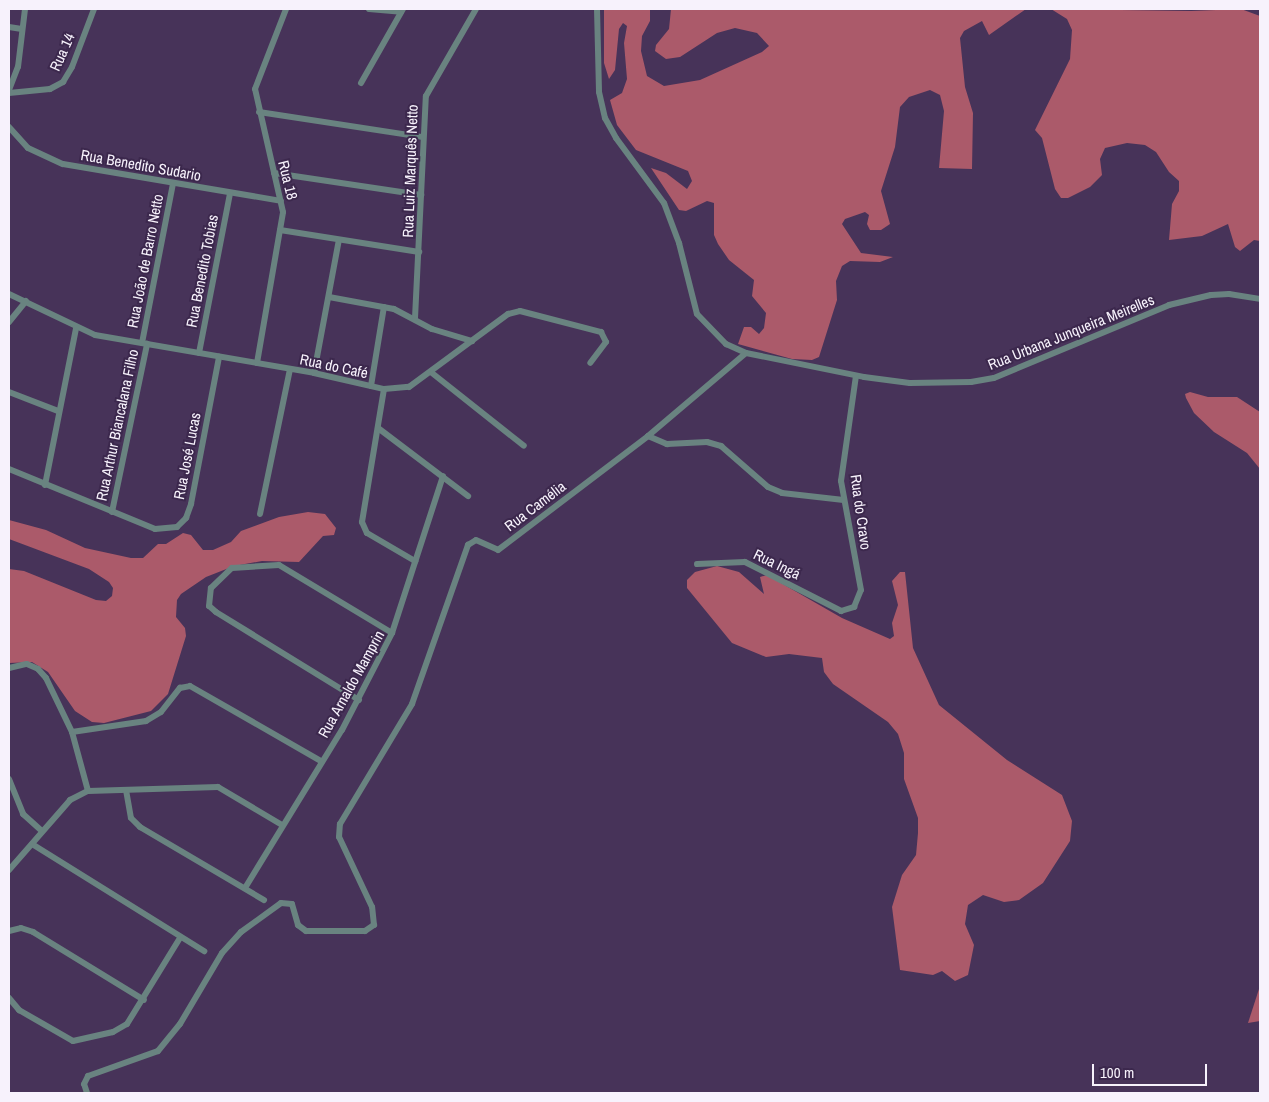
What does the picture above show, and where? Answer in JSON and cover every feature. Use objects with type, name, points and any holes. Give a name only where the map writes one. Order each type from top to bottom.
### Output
[{"type":"street","points":[[9,92],[18,68],[25,9]]},
{"type":"street","name":"Rua 14","points":[[9,92],[41,91],[62,82],[72,67],[94,9]]},
{"type":"street","name":"Rua 18","points":[[257,363],[280,230],[282,202],[255,89],[256,79],[280,29],[286,9]]},
{"type":"street","points":[[361,83],[402,10],[369,9]]},
{"type":"street","name":"Rua Luiz Marquês Netto","points":[[415,318],[424,109],[431,83],[476,9]]},
{"type":"street","name":"Rua Urbana Junqueira Meirelles","points":[[597,9],[599,92],[605,118],[616,138],[664,203],[679,243],[696,314],[726,344],[746,353],[856,376],[910,383],[982,381],[1169,305],[1220,294],[1260,299]]},
{"type":"street","points":[[9,27],[22,29]]},
{"type":"street","points":[[259,112],[423,137]]},
{"type":"street","name":"Rua Benedito Sudario","points":[[9,127],[28,148],[42,157],[63,164],[282,202]]},
{"type":"street","points":[[274,173],[421,195]]},
{"type":"street","name":"Rua João de Barro Netto","points":[[145,343],[172,183]]},
{"type":"street","name":"Rua Benedito Tobias","points":[[199,353],[230,193]]},
{"type":"street","points":[[280,230],[419,252]]},
{"type":"street","points":[[314,373],[339,240]]},
{"type":"street","name":"Rua do Café","points":[[9,294],[76,328],[95,335],[314,373],[384,389],[409,387],[432,373],[508,314],[520,311],[601,332],[606,342],[590,363]]},
{"type":"street","points":[[329,297],[384,307],[415,318],[432,329],[472,341]]},
{"type":"street","points":[[9,322],[26,301]]},
{"type":"street","points":[[371,386],[384,307]]},
{"type":"street","points":[[45,484],[76,328]]},
{"type":"street","name":"Rua Arthur Biancalana Filho","points":[[112,512],[145,343]]},
{"type":"street","name":"Rua Camélia","points":[[86,1093],[84,1084],[88,1076],[158,1051],[185,1016],[222,953],[241,932],[281,904],[292,904],[298,925],[306,931],[364,931],[374,925],[372,908],[339,837],[340,824],[412,704],[471,541],[498,550],[648,436],[746,353]]},
{"type":"street","name":"Rua José Lucas","points":[[9,470],[155,529],[167,530],[176,527],[186,518],[191,504],[218,357]]},
{"type":"street","points":[[260,514],[290,369]]},
{"type":"street","points":[[432,373],[524,446]]},
{"type":"street","name":"Rua do Cravo","points":[[841,611],[854,607],[861,590],[841,481],[856,376]]},
{"type":"street","points":[[384,389],[363,528],[415,561]]},
{"type":"street","points":[[9,392],[58,411]]},
{"type":"street","points":[[378,428],[468,496]]},
{"type":"street","points":[[648,436],[667,444],[708,442],[721,446],[768,487],[782,493],[844,500]]},
{"type":"street","name":"Rua Arnaldo Mamprin","points":[[245,888],[359,700],[392,634],[443,476]]},
{"type":"street","name":"Rua Ingá","points":[[697,564],[745,562],[841,611]]},
{"type":"street","points":[[359,700],[216,612],[209,606],[211,588],[232,568],[279,565],[392,634]]},
{"type":"street","points":[[9,668],[22,664],[38,669],[46,678],[72,732],[88,790]]},
{"type":"street","points":[[72,732],[146,721],[161,712],[180,688],[190,686],[321,761]]},
{"type":"street","points":[[9,779],[23,814],[42,831]]},
{"type":"street","points":[[9,870],[70,800],[88,790],[218,788],[282,825]]},
{"type":"street","points":[[126,790],[131,818],[140,827],[264,900]]},
{"type":"street","points":[[32,844],[204,952]]},
{"type":"street","points":[[9,931],[21,928],[33,932],[144,1000]]},
{"type":"street","points":[[9,998],[27,1015],[66,1039],[79,1041],[121,1029],[144,1000],[180,938]]},
{"type":"shaded area","points":[[604,9],[650,9],[650,21],[642,36],[641,51],[647,76],[664,86],[700,80],[762,52],[769,46],[757,33],[735,28],[717,33],[680,57],[666,59],[655,51],[656,45],[669,29],[671,9],[1026,9],[989,35],[982,21],[964,31],[960,38],[965,87],[973,113],[972,169],[939,168],[944,111],[940,95],[930,90],[909,97],[900,107],[895,147],[881,191],[890,224],[881,230],[870,230],[867,224],[869,215],[865,212],[845,219],[842,224],[861,253],[893,257],[880,262],[850,261],[842,266],[836,281],[837,300],[819,357],[812,360],[792,359],[738,344],[744,327],[751,327],[759,334],[764,328],[766,313],[752,296],[754,280],[729,260],[718,244],[714,235],[714,203],[707,201],[686,211],[679,210],[651,168],[666,173],[687,189],[692,181],[688,171],[636,150],[617,125],[610,100],[622,93],[627,79],[624,43],[627,26],[623,23],[619,29],[615,70],[609,79],[604,63]]},
{"type":"shaded area","points":[[1051,9],[1191,11],[1241,9],[1260,16],[1260,241],[1254,240],[1240,251],[1235,247],[1228,224],[1202,236],[1169,240],[1172,204],[1179,191],[1179,181],[1169,172],[1156,152],[1145,145],[1127,143],[1105,148],[1100,159],[1102,175],[1090,187],[1068,198],[1061,198],[1055,189],[1042,138],[1035,130],[1070,59],[1072,30],[1067,19]]},
{"type":"shaded area","points":[[1190,392],[1208,397],[1237,397],[1260,412],[1260,469],[1247,453],[1214,432],[1194,413],[1185,394]]},
{"type":"shaded area","points":[[308,512],[325,514],[336,528],[334,535],[323,536],[299,562],[262,561],[234,566],[206,577],[181,594],[177,600],[176,617],[185,628],[186,636],[168,694],[151,711],[104,723],[92,722],[75,711],[48,672],[32,662],[9,663],[9,569],[24,571],[96,600],[106,601],[112,596],[113,588],[109,582],[89,569],[9,539],[9,520],[46,530],[85,548],[131,558],[143,558],[158,544],[166,544],[183,533],[191,535],[203,550],[213,550],[231,542],[241,531],[279,517]]},
{"type":"shaded area","points":[[717,566],[739,572],[764,594],[760,577],[767,575],[842,618],[890,639],[894,636],[892,623],[898,605],[892,581],[900,572],[905,572],[913,648],[939,705],[1007,760],[1062,795],[1072,821],[1070,841],[1043,883],[1019,900],[1004,902],[983,895],[968,905],[965,924],[974,945],[968,975],[955,981],[942,971],[933,975],[900,970],[892,907],[902,875],[916,855],[918,818],[904,779],[904,753],[898,734],[888,722],[833,684],[824,672],[822,658],[789,654],[766,657],[732,643],[687,588],[687,580],[695,572]]},
{"type":"shaded area","points":[[1259,989],[1260,1021],[1248,1023]]}]
